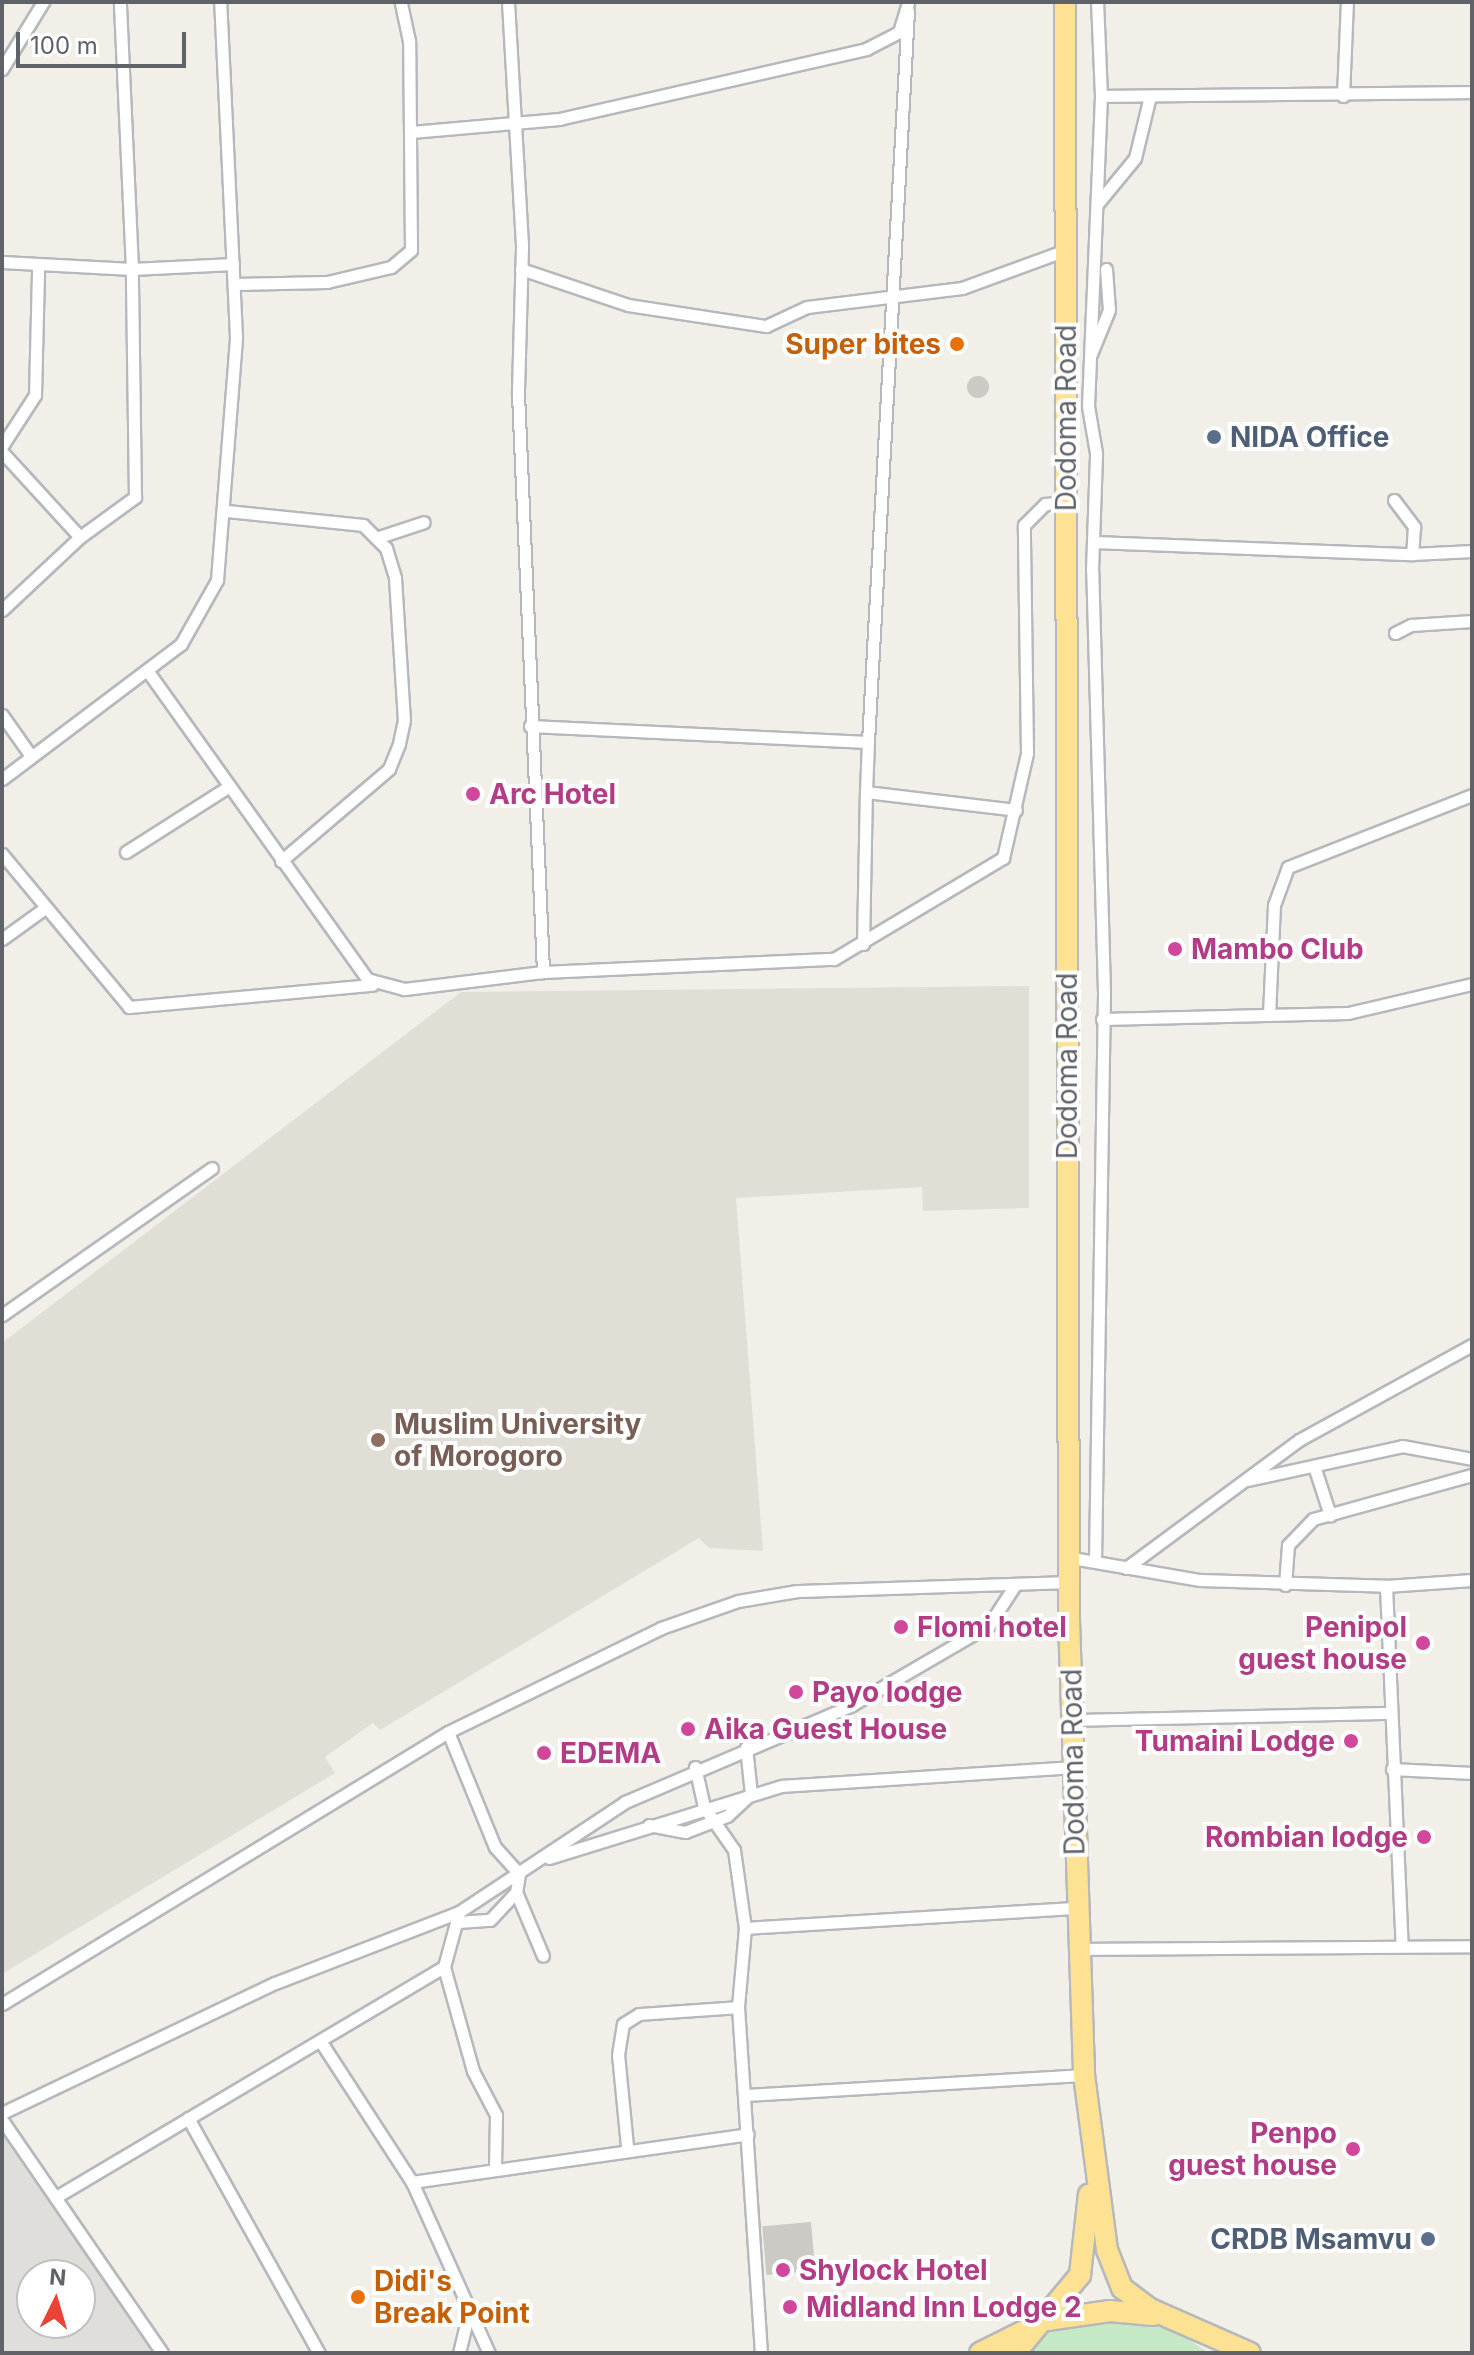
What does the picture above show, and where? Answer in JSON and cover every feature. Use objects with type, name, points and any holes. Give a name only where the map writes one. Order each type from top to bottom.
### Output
[{"type":"highway","name":"Dodoma Road","points":[[1065,2],[1075,1949],[1090,2130],[1111,2265],[1135,2300],[1180,2322]]},
{"type":"highway","name":"Dodoma Road","points":[[1037,2323],[1080,2275],[1088,2252],[1090,2130]]},
{"type":"highway","points":[[980,2353],[1037,2323],[1110,2311],[1180,2322],[1250,2353]]},
{"type":"highway","points":[[1015,2353],[1037,2323]]},
{"type":"highway","points":[[1203,2332],[1218,2353]]},
{"type":"street","points":[[2,69],[43,2]]},
{"type":"street","points":[[2,610],[80,537],[135,497],[132,269],[120,2]]},
{"type":"street","points":[[2,779],[149,673],[195,630],[207,606],[227,511],[235,284],[220,2]]},
{"type":"street","points":[[235,284],[327,282],[403,258],[413,242],[411,132],[401,2]]},
{"type":"street","points":[[508,2],[521,269],[518,394],[543,972]]},
{"type":"street","points":[[1343,96],[1347,2]]},
{"type":"street","points":[[1095,1561],[1102,1019],[1089,358],[1098,203],[1101,5]]},
{"type":"street","points":[[411,132],[512,124],[879,45],[899,32],[908,6]]},
{"type":"street","points":[[863,944],[866,792],[888,299],[908,6]]},
{"type":"street","points":[[1101,96],[1343,96],[1472,92]]},
{"type":"street","points":[[1098,203],[1135,158],[1150,96]]},
{"type":"street","points":[[521,269],[628,305],[766,326],[807,307],[962,288],[1066,250]]},
{"type":"street","points":[[2,262],[38,269],[132,269],[233,264]]},
{"type":"street","points":[[2,446],[35,395],[38,269]]},
{"type":"street","points":[[1089,358],[1109,310],[1106,269]]},
{"type":"street","points":[[2,452],[80,537]]},
{"type":"street","points":[[1394,500],[1414,527],[1412,554]]},
{"type":"street","points":[[2,854],[129,1007],[328,984],[376,986],[543,972],[801,965],[863,944],[1003,858],[1027,753],[1024,525],[1045,504],[1066,502]]},
{"type":"street","points":[[227,511],[343,520],[379,537],[392,561],[399,624],[399,744],[389,769],[281,861]]},
{"type":"street","points":[[379,537],[424,522]]},
{"type":"street","points":[[1093,542],[1412,554],[1472,551]]},
{"type":"street","points":[[1395,633],[1411,625],[1472,621]]},
{"type":"street","points":[[149,673],[225,789],[376,986]]},
{"type":"street","points":[[2,715],[31,756]]},
{"type":"street","points":[[530,726],[868,742]]},
{"type":"street","points":[[126,852],[225,789]]},
{"type":"street","points":[[866,792],[1016,810]]},
{"type":"street","points":[[1269,1015],[1274,905],[1288,867],[1472,795]]},
{"type":"street","points":[[2,939],[45,908]]},
{"type":"street","points":[[1102,1019],[1348,1013],[1472,984]]},
{"type":"street","points":[[2,1315],[212,1168]]},
{"type":"street","points":[[1126,1568],[1239,1482],[1348,1410],[1472,1345]]},
{"type":"street","points":[[1239,1482],[1402,1446],[1472,1459]]},
{"type":"street","points":[[1314,1466],[1330,1515]]},
{"type":"street","points":[[1285,1585],[1288,1545],[1300,1527],[1330,1515],[1472,1475]]},
{"type":"street","points":[[1072,1558],[1126,1568],[1285,1585],[1386,1586],[1472,1580]]},
{"type":"street","points":[[2,2004],[448,1732],[580,1662],[738,1601],[860,1585],[1071,1582]]},
{"type":"street","points":[[2,2113],[275,1983],[459,1917],[625,1802],[695,1767],[850,1706],[989,1625],[1015,1585]]},
{"type":"street","points":[[1386,1586],[1388,1713],[1402,1946]]},
{"type":"street","points":[[1073,1720],[1388,1713]]},
{"type":"street","points":[[448,1732],[495,1847],[519,1874]]},
{"type":"street","points":[[746,1747],[751,1794]]},
{"type":"street","points":[[695,1767],[704,1807],[734,1850],[745,1928],[738,2007],[747,2095],[761,2353]]},
{"type":"street","points":[[536,1863],[704,1807],[782,1786],[1073,1767]]},
{"type":"street","points":[[1392,1769],[1472,1773]]},
{"type":"street","points":[[649,1825],[685,1832],[716,1824],[751,1794]]},
{"type":"street","points":[[459,1917],[490,1920],[510,1907],[519,1874]]},
{"type":"street","points":[[516,1892],[543,1956]]},
{"type":"street","points":[[745,1928],[1076,1908]]},
{"type":"street","points":[[459,1917],[444,1967],[473,2071],[496,2115],[495,2166]]},
{"type":"street","points":[[1075,1949],[1472,1946]]},
{"type":"street","points":[[56,2197],[444,1967]]},
{"type":"street","points":[[627,2146],[618,2055],[623,2024],[639,2014],[738,2007]]},
{"type":"street","points":[[321,2042],[412,2182],[489,2353]]},
{"type":"street","points":[[747,2095],[1084,2075]]},
{"type":"street","points":[[188,2118],[319,2353]]},
{"type":"street","points":[[2,2120],[162,2353]]},
{"type":"street","points":[[412,2182],[627,2146],[748,2134]]},
{"type":"street","points":[[459,2353],[470,2307]]},
{"type":"shaded area","name":"Muslim University of Morogoro","points":[[1029,986],[1029,1208],[923,1211],[922,1187],[736,1198],[763,1551],[709,1548],[699,1538],[380,1730],[373,1723],[325,1757],[335,1773],[2,1974],[2,1343],[461,992]]},
{"type":"shaded area","points":[[2,2132],[89,2259],[16,2259],[16,2339],[96,2339],[96,2270],[153,2353],[2,2353]]},
{"type":"green space","points":[[1090,2319],[1172,2329],[1209,2353],[1025,2353],[1046,2330]]},
{"type":"building","points":[[978,376],[986,379],[989,387],[986,395],[978,398],[970,395],[967,387],[970,379]]},
{"type":"building","name":"Shylock Hotel","points":[[811,2222],[815,2271],[766,2275],[762,2226]]},
{"type":"place","name":"Super bites","points":[[957,344]]},
{"type":"place","name":"NIDA Office","points":[[1214,437]]},
{"type":"place","name":"Arc Hotel","points":[[473,794]]},
{"type":"place","name":"Mambo Club","points":[[1175,949]]},
{"type":"place","name":"Muslim University of Morogoro","points":[[378,1440]]},
{"type":"place","name":"Flomi hotel","points":[[901,1627]]},
{"type":"place","name":"Penipol guest house","points":[[1423,1643]]},
{"type":"place","name":"Payo lodge","points":[[796,1692]]},
{"type":"place","name":"Aika Guest House","points":[[688,1729]]},
{"type":"place","name":"Tumaini Lodge","points":[[1351,1741]]},
{"type":"place","name":"EDEMA","points":[[544,1753]]},
{"type":"place","name":"Rombian lodge","points":[[1424,1837]]},
{"type":"place","name":"Penpo guest house","points":[[1353,2149]]},
{"type":"place","name":"CRDB Msamvu","points":[[1428,2239]]},
{"type":"place","name":"Shylock Hotel","points":[[783,2270]]},
{"type":"place","name":"Didi's Break Point","points":[[358,2297]]},
{"type":"place","name":"Midland Inn Lodge 2","points":[[790,2307]]}]
